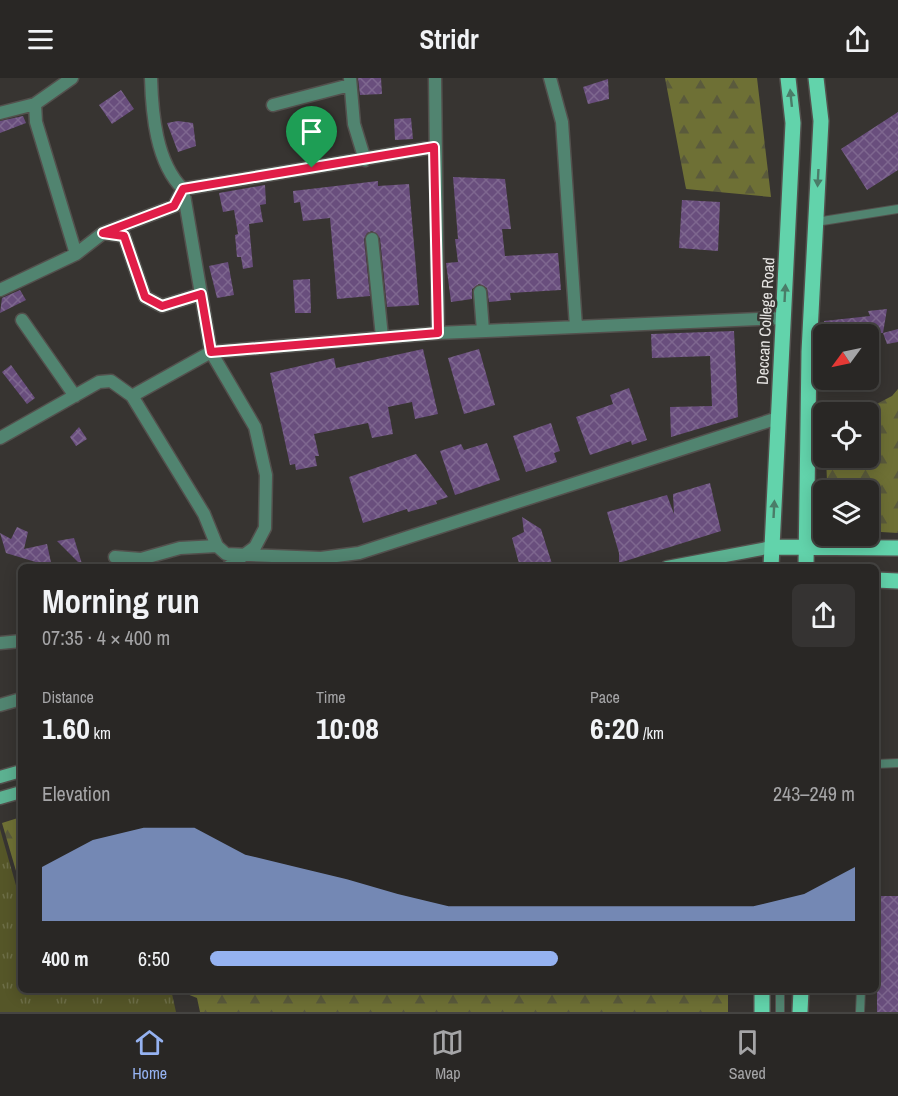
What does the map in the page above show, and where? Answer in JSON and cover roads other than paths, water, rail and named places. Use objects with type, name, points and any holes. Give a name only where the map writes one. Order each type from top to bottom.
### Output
[{"type":"main road","name":"Deccan College Road","points":[[771,564],[793,123],[788,78]]},
{"type":"main road","points":[[806,564],[809,352],[821,121],[816,78]]},
{"type":"main road","points":[[772,547],[898,548]]},
{"type":"main road","points":[[879,580],[898,580]]},
{"type":"main road","points":[[762,993],[762,1012]]},
{"type":"main road","points":[[800,1012],[801,993]]},
{"type":"street","points":[[0,113],[35,104],[72,78]]},
{"type":"street","points":[[151,78],[152,112],[164,157],[176,183],[183,189],[211,352],[255,427],[266,475],[265,528],[255,547],[232,564]]},
{"type":"street","points":[[435,78],[434,147],[438,333]]},
{"type":"street","points":[[550,78],[562,122],[576,327]]},
{"type":"street","points":[[273,105],[350,81],[354,124],[365,160]]},
{"type":"street","points":[[35,104],[36,122],[76,254]]},
{"type":"street","points":[[183,189],[434,147]]},
{"type":"street","points":[[0,290],[76,254],[103,233],[174,206],[183,189]]},
{"type":"street","points":[[103,233],[124,236],[145,297],[162,306],[201,294]]},
{"type":"street","points":[[372,239],[382,337]]},
{"type":"street","points":[[480,292],[483,331]]},
{"type":"street","points":[[132,396],[211,352],[438,333],[783,318]]},
{"type":"street","points":[[22,320],[75,396]]},
{"type":"street","points":[[0,438],[99,382],[111,381],[132,396],[204,514],[217,546],[226,554],[321,558],[359,553],[778,418]]},
{"type":"street","points":[[115,557],[141,559],[180,548],[217,546]]},
{"type":"street","points":[[683,564],[772,547]]},
{"type":"street","points":[[0,643],[18,641]]},
{"type":"street","points":[[0,705],[18,700]]},
{"type":"street","points":[[0,777],[18,772]]},
{"type":"street","points":[[0,798],[18,793]]},
{"type":"lane","points":[[816,222],[898,209]]},
{"type":"lane","points":[[879,764],[898,763]]},
{"type":"lane","points":[[780,993],[780,1012]]},
{"type":"lane","points":[[860,1012],[861,993]]}]
